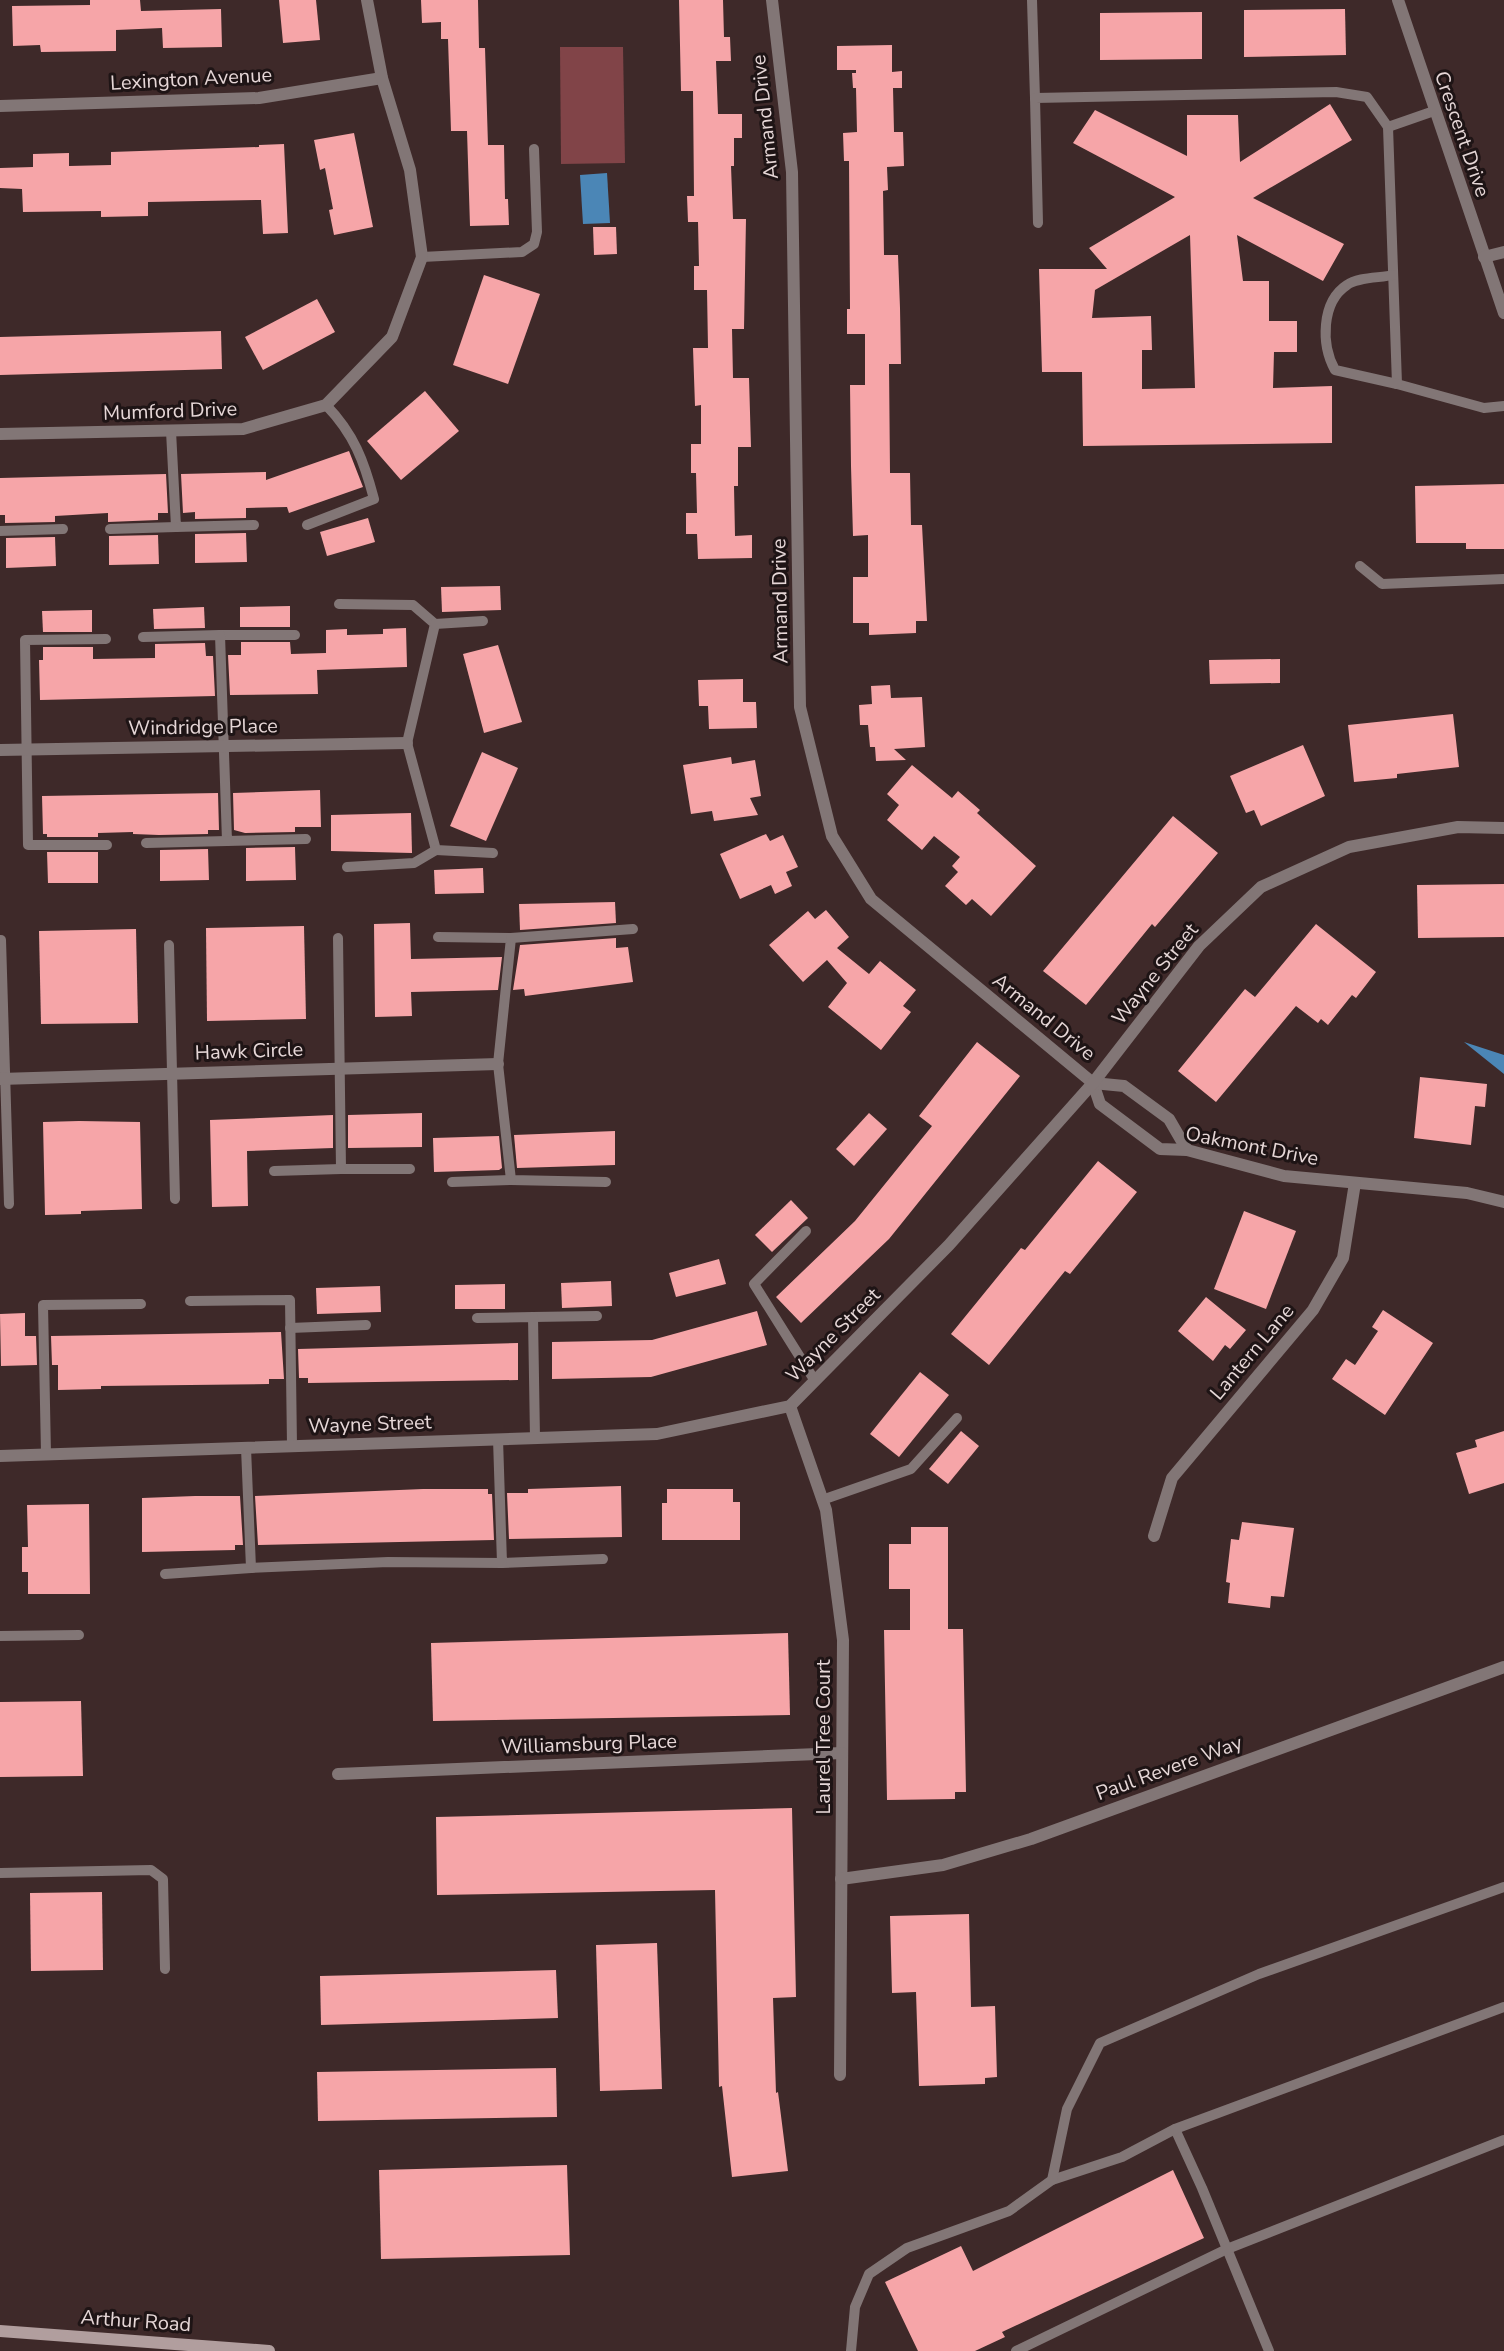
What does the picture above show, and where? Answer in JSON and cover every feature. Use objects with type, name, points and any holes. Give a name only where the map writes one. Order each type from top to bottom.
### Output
[{"type":"main road","name":"Arthur Road","points":[[0,2331],[269,2351]]},
{"type":"street","name":"Mumford Drive","points":[[0,434],[243,429],[326,405],[392,338],[422,257],[410,170],[382,78],[367,0]]},
{"type":"street","name":"Armand Drive","points":[[772,0],[792,172],[800,707],[832,836],[871,899],[1093,1083]]},
{"type":"street","name":"Crescent Drive","points":[[1398,0],[1504,313]]},
{"type":"street","name":"Lexington Avenue","points":[[0,106],[259,98],[382,78]]},
{"type":"street","points":[[1484,257],[1504,252]]},
{"type":"street","name":"Windridge Place","points":[[0,750],[407,742]]},
{"type":"street","name":"Wayne Street","points":[[0,1456],[657,1434],[789,1406],[949,1245],[1093,1083],[1199,946],[1261,887],[1349,846],[1458,827],[1504,828]]},
{"type":"street","name":"Hawk Circle","points":[[2,1079],[498,1064]]},
{"type":"street","name":"Oakmont Drive","points":[[1093,1083],[1100,1104],[1160,1149],[1186,1150],[1284,1176],[1467,1193],[1504,1202]]},
{"type":"street","points":[[1093,1083],[1124,1086],[1169,1119],[1186,1150]]},
{"type":"street","name":"Lantern Lane","points":[[1154,1536],[1172,1478],[1313,1310],[1343,1258],[1355,1183]]},
{"type":"street","name":"Laurel Tree Court","points":[[789,1406],[826,1510],[843,1640],[840,2075]]},
{"type":"street","name":"Paul Revere Way","points":[[841,1879],[943,1865],[1031,1839],[1504,1666]]},
{"type":"street","name":"Williamsburg Place","points":[[338,1774],[842,1753]]},
{"type":"lane","points":[[1032,0],[1038,223]]},
{"type":"lane","points":[[1035,98],[1336,92],[1367,98],[1389,127],[1397,384]]},
{"type":"lane","points":[[1389,127],[1434,111]]},
{"type":"lane","points":[[422,257],[522,252],[534,244],[537,232],[534,149]]},
{"type":"lane","points":[[1393,275],[1349,283],[1335,294],[1326,317],[1328,357],[1335,370],[1484,408],[1504,406]]},
{"type":"lane","points":[[307,525],[374,499],[363,458],[342,422],[326,405]]},
{"type":"lane","points":[[171,431],[176,527]]},
{"type":"lane","points":[[110,529],[254,525]]},
{"type":"lane","points":[[0,531],[63,530]]},
{"type":"lane","points":[[1360,566],[1382,584],[1504,579]]},
{"type":"lane","points":[[339,604],[413,605],[435,624],[483,621]]},
{"type":"lane","points":[[435,624],[407,742],[436,850]]},
{"type":"lane","points":[[220,635],[227,841]]},
{"type":"lane","points":[[143,637],[295,635]]},
{"type":"lane","points":[[106,639],[25,640],[28,845],[107,845]]},
{"type":"lane","points":[[146,843],[306,839]]},
{"type":"lane","points":[[347,867],[414,863],[436,850],[493,853]]},
{"type":"lane","points":[[438,937],[511,938],[633,929]]},
{"type":"lane","points":[[338,938],[341,1169]]},
{"type":"lane","points":[[511,938],[498,1064],[511,1180]]},
{"type":"lane","points":[[1,940],[2,1079],[9,1204]]},
{"type":"lane","points":[[169,945],[174,1073],[175,1199]]},
{"type":"lane","points":[[274,1171],[410,1169]]},
{"type":"lane","points":[[452,1182],[511,1180],[606,1182]]},
{"type":"lane","points":[[806,1231],[754,1284],[815,1381]]},
{"type":"lane","points":[[190,1301],[290,1300],[292,1446]]},
{"type":"lane","points":[[46,1454],[44,1305],[141,1304]]},
{"type":"lane","points":[[477,1318],[597,1316]]},
{"type":"lane","points":[[533,1317],[536,1438]]},
{"type":"lane","points":[[290,1328],[366,1325]]},
{"type":"lane","points":[[822,1500],[911,1469],[957,1418]]},
{"type":"lane","points":[[498,1439],[502,1563]]},
{"type":"lane","points":[[246,1448],[251,1568]]},
{"type":"lane","points":[[165,1574],[388,1562],[502,1563],[603,1559]]},
{"type":"lane","points":[[0,1636],[80,1635]]},
{"type":"lane","points":[[0,1873],[152,1870],[164,1878],[165,1969]]},
{"type":"lane","points":[[1052,2180],[1067,2109],[1100,2043],[1259,1974],[1504,1887]]},
{"type":"lane","points":[[851,2351],[855,2307],[869,2274],[907,2248],[1009,2211],[1052,2180],[1122,2157],[1175,2129],[1504,2007]]},
{"type":"lane","points":[[1175,2129],[1269,2351]]},
{"type":"lane","points":[[1016,2351],[1227,2249],[1504,2140]]},
{"type":"shaded area","points":[[560,47],[623,47],[625,163],[561,164]]},
{"type":"water","points":[[607,173],[610,223],[583,224],[580,175]]},
{"type":"water","points":[[1464,1042],[1504,1055],[1504,1074]]},
{"type":"building","points":[[90,0],[140,0],[141,11],[221,9],[222,47],[163,48],[162,28],[116,30],[116,51],[41,52],[40,45],[13,46],[12,6],[90,5]]},
{"type":"building","points":[[279,0],[316,0],[320,40],[283,43]]},
{"type":"building","points":[[421,0],[478,0],[479,48],[485,48],[488,145],[504,145],[505,199],[508,199],[509,225],[470,226],[467,131],[451,131],[448,39],[441,39],[441,22],[422,23]]},
{"type":"building","points":[[679,0],[723,0],[724,37],[730,37],[731,61],[716,61],[718,114],[742,114],[742,138],[734,138],[734,166],[731,166],[733,219],[746,219],[744,329],[732,329],[733,378],[749,378],[751,447],[738,447],[738,486],[734,486],[735,536],[752,535],[752,558],[698,559],[697,534],[686,534],[686,513],[697,513],[696,473],[691,473],[691,444],[701,444],[701,405],[695,406],[693,348],[708,348],[707,290],[694,290],[694,266],[699,266],[698,222],[688,222],[687,196],[694,196],[693,91],[681,91]]},
{"type":"building","points":[[1345,9],[1346,55],[1244,57],[1244,10]]},
{"type":"building","points":[[1202,12],[1202,59],[1100,60],[1100,13]]},
{"type":"building","points":[[892,45],[892,72],[902,71],[902,88],[893,88],[894,132],[903,132],[904,166],[887,167],[888,190],[883,191],[884,255],[898,255],[900,308],[901,364],[889,364],[890,473],[910,473],[911,525],[922,525],[927,621],[916,621],[916,633],[869,635],[869,623],[853,623],[853,577],[868,577],[868,535],[853,536],[850,385],[865,385],[865,334],[847,334],[847,309],[850,309],[849,161],[844,161],[843,133],[857,132],[856,88],[853,88],[852,73],[856,73],[856,70],[837,70],[837,46]]},
{"type":"building","points":[[1330,104],[1352,140],[1253,198],[1344,244],[1323,281],[1237,235],[1243,281],[1269,281],[1269,321],[1297,321],[1297,352],[1274,352],[1273,388],[1332,386],[1332,443],[1083,446],[1082,372],[1042,372],[1039,269],[1107,269],[1089,248],[1175,197],[1073,143],[1095,110],[1187,156],[1187,115],[1238,115],[1240,162]],"holes":[[[1190,235],[1195,388],[1142,389],[1142,350],[1152,350],[1151,316],[1092,318],[1095,290]]]},
{"type":"building","points":[[354,133],[373,227],[334,235],[329,210],[333,209],[325,168],[320,170],[314,140]]},
{"type":"building","points":[[284,144],[288,233],[263,234],[261,200],[148,202],[148,216],[101,217],[101,211],[23,212],[22,189],[0,188],[0,168],[33,167],[33,154],[69,153],[69,166],[111,165],[111,152],[259,147],[259,145]]},
{"type":"building","points":[[593,227],[616,227],[617,254],[594,255]]},
{"type":"building","points":[[484,275],[540,294],[508,384],[453,365]]},
{"type":"building","points":[[317,299],[335,332],[263,370],[245,337]]},
{"type":"building","points":[[221,331],[222,369],[0,375],[0,337]]},
{"type":"building","points":[[425,391],[459,431],[401,480],[367,441]]},
{"type":"building","points":[[349,451],[363,487],[289,513],[287,507],[246,508],[246,518],[195,519],[195,512],[183,513],[181,474],[266,472],[266,480]]},
{"type":"building","points":[[166,474],[168,513],[158,513],[158,520],[108,522],[108,513],[55,516],[55,522],[5,523],[5,515],[0,515],[0,478]]},
{"type":"building","points":[[1504,484],[1504,549],[1466,549],[1466,543],[1416,543],[1415,486]]},
{"type":"building","points":[[368,518],[375,542],[327,556],[320,532]]},
{"type":"building","points":[[246,533],[247,562],[195,563],[195,534]]},
{"type":"building","points":[[158,535],[159,564],[109,565],[109,536]]},
{"type":"building","points":[[55,537],[56,566],[6,568],[6,538]]},
{"type":"building","points":[[500,586],[501,610],[442,612],[441,587]]},
{"type":"building","points":[[290,606],[290,627],[240,627],[240,607]]},
{"type":"building","points":[[204,607],[205,628],[154,629],[153,609]]},
{"type":"building","points":[[92,610],[92,632],[43,632],[42,611]]},
{"type":"building","points":[[406,628],[407,667],[317,670],[318,694],[230,695],[228,655],[241,655],[241,642],[290,642],[291,654],[326,653],[326,630],[347,629],[347,635],[383,634],[383,629]]},
{"type":"building","points":[[205,643],[206,656],[213,656],[215,696],[40,700],[39,660],[43,660],[43,647],[93,647],[93,659],[155,658],[155,644]]},
{"type":"building","points":[[498,645],[522,722],[484,733],[463,654]]},
{"type":"building","points":[[1280,659],[1280,683],[1210,684],[1209,660]]},
{"type":"building","points":[[743,679],[743,702],[756,702],[757,728],[709,729],[708,706],[699,706],[698,680]]},
{"type":"building","points":[[890,685],[891,698],[922,697],[925,747],[894,749],[906,760],[876,761],[875,747],[870,747],[868,725],[860,725],[859,705],[872,704],[871,686]]},
{"type":"building","points":[[1453,714],[1459,767],[1397,774],[1397,778],[1354,782],[1348,725]]},
{"type":"building","points":[[1303,745],[1325,796],[1261,826],[1254,810],[1246,813],[1230,776]]},
{"type":"building","points":[[482,752],[518,768],[486,841],[450,826]]},
{"type":"building","points":[[731,757],[732,764],[755,760],[761,796],[750,798],[758,815],[714,821],[712,811],[691,814],[683,765]]},
{"type":"building","points":[[912,765],[952,798],[958,791],[980,810],[977,813],[1036,866],[991,916],[972,899],[966,905],[945,886],[958,872],[952,866],[960,857],[934,836],[922,850],[887,820],[899,805],[887,794]]},
{"type":"building","points":[[320,790],[321,827],[295,827],[295,832],[245,833],[234,830],[233,793]]},
{"type":"building","points":[[218,793],[219,830],[208,830],[208,834],[159,835],[133,834],[133,832],[98,833],[98,837],[47,837],[47,834],[43,834],[42,796]]},
{"type":"building","points":[[411,813],[412,853],[331,851],[331,815]]},
{"type":"building","points":[[1173,816],[1218,853],[1155,927],[1152,924],[1086,1005],[1043,971]]},
{"type":"building","points":[[766,834],[770,841],[783,835],[798,867],[786,872],[792,886],[775,894],[771,885],[740,899],[720,854]]},
{"type":"building","points":[[295,847],[296,880],[246,881],[246,848]]},
{"type":"building","points":[[208,849],[209,880],[160,881],[160,850]]},
{"type":"building","points":[[47,852],[98,852],[98,883],[48,883]]},
{"type":"building","points":[[483,868],[484,893],[435,894],[434,870]]},
{"type":"building","points":[[1504,884],[1504,937],[1418,938],[1417,885]]},
{"type":"building","points":[[615,902],[616,923],[520,930],[519,904]]},
{"type":"building","points":[[826,910],[849,937],[837,948],[869,974],[880,961],[916,990],[903,1006],[911,1012],[881,1050],[828,1007],[847,983],[827,960],[803,982],[769,945],[808,911],[815,919]]},
{"type":"building","points":[[410,923],[411,959],[502,957],[498,990],[411,992],[412,1016],[375,1017],[374,924]]},
{"type":"building","points":[[1316,924],[1376,972],[1356,998],[1352,995],[1328,1025],[1321,1019],[1318,1023],[1296,1006],[1216,1102],[1178,1071],[1245,989],[1255,997]]},
{"type":"building","points":[[304,926],[306,1019],[207,1021],[206,928]]},
{"type":"building","points":[[136,929],[138,1023],[41,1024],[39,931]]},
{"type":"building","points":[[616,938],[616,948],[628,947],[633,982],[525,996],[524,989],[513,990],[520,945]]},
{"type":"building","points":[[977,1042],[1020,1076],[889,1239],[801,1323],[776,1297],[855,1221],[932,1126],[919,1116]]},
{"type":"building","points":[[1420,1077],[1487,1084],[1485,1107],[1475,1106],[1471,1145],[1414,1138]]},
{"type":"building","points":[[422,1113],[422,1147],[348,1148],[348,1115]]},
{"type":"building","points":[[869,1113],[887,1129],[854,1166],[836,1149]]},
{"type":"building","points":[[333,1115],[333,1148],[247,1151],[248,1206],[212,1207],[210,1120]]},
{"type":"building","points":[[43,1122],[140,1122],[142,1209],[45,1215]]},
{"type":"building","points":[[615,1131],[615,1165],[517,1168],[514,1135]]},
{"type":"building","points":[[499,1136],[502,1168],[499,1170],[434,1172],[433,1138]]},
{"type":"building","points":[[1098,1161],[1137,1192],[1070,1274],[1065,1271],[989,1365],[951,1334],[1021,1248],[1025,1250]]},
{"type":"building","points":[[791,1200],[808,1218],[772,1252],[755,1235]]},
{"type":"building","points":[[1244,1211],[1296,1231],[1266,1309],[1214,1289]]},
{"type":"building","points":[[719,1259],[726,1284],[676,1297],[669,1273]]},
{"type":"building","points":[[611,1281],[612,1306],[562,1308],[561,1283]]},
{"type":"building","points":[[505,1284],[505,1309],[455,1309],[455,1285]]},
{"type":"building","points":[[380,1286],[381,1312],[317,1314],[316,1288]]},
{"type":"building","points":[[1206,1297],[1246,1330],[1230,1349],[1225,1345],[1213,1361],[1178,1331]]},
{"type":"building","points":[[1383,1310],[1433,1343],[1385,1415],[1332,1379],[1346,1359],[1355,1365],[1378,1331],[1372,1327]]},
{"type":"building","points":[[757,1311],[767,1345],[651,1377],[552,1379],[552,1342],[652,1340]]},
{"type":"building","points":[[25,1313],[25,1336],[36,1336],[37,1365],[1,1366],[0,1314]]},
{"type":"building","points":[[281,1332],[284,1379],[269,1379],[269,1384],[101,1386],[101,1389],[58,1390],[58,1365],[52,1365],[51,1336]]},
{"type":"building","points":[[518,1343],[518,1380],[308,1383],[308,1378],[299,1378],[298,1349]]},
{"type":"building","points":[[920,1372],[949,1395],[899,1457],[870,1434]]},
{"type":"building","points":[[961,1431],[979,1446],[948,1484],[929,1469]]},
{"type":"building","points":[[1504,1431],[1504,1483],[1469,1494],[1456,1453],[1477,1447],[1475,1440]]},
{"type":"building","points":[[621,1486],[622,1537],[509,1539],[507,1493],[528,1493],[528,1489]]},
{"type":"building","points":[[423,1489],[488,1489],[488,1494],[492,1494],[494,1540],[258,1545],[255,1496]]},
{"type":"building","points":[[667,1489],[733,1489],[733,1502],[740,1502],[740,1540],[662,1540],[662,1503],[667,1503]]},
{"type":"building","points":[[240,1496],[243,1545],[235,1545],[235,1550],[142,1552],[142,1498]]},
{"type":"building","points":[[89,1504],[90,1594],[28,1594],[28,1572],[22,1572],[22,1547],[28,1547],[27,1505]]},
{"type":"building","points":[[1242,1522],[1294,1528],[1284,1597],[1271,1596],[1270,1608],[1228,1603],[1230,1583],[1226,1582],[1231,1539],[1239,1540]]},
{"type":"building","points":[[911,1527],[948,1527],[948,1629],[963,1629],[966,1792],[955,1792],[955,1799],[887,1800],[884,1630],[910,1630],[910,1589],[889,1589],[889,1544],[911,1544]]},
{"type":"building","points":[[788,1633],[790,1715],[433,1721],[431,1643]]},
{"type":"building","points":[[81,1701],[83,1776],[0,1777],[0,1702]]},
{"type":"building","points":[[792,1808],[796,1997],[773,1998],[776,2093],[778,2092],[788,2171],[732,2177],[722,2086],[719,2087],[715,1890],[437,1895],[436,1817]]},
{"type":"building","points":[[102,1892],[103,1970],[31,1971],[30,1893]]},
{"type":"building","points":[[969,1914],[971,2007],[995,2006],[997,2077],[985,2078],[985,2084],[919,2086],[916,1992],[892,1993],[890,1916]]},
{"type":"building","points":[[657,1943],[662,2089],[600,2091],[596,1945]]},
{"type":"building","points":[[556,1970],[558,2018],[321,2025],[320,1976]]},
{"type":"building","points":[[556,2068],[557,2117],[318,2121],[317,2072]]},
{"type":"building","points":[[567,2165],[570,2255],[381,2259],[379,2170]]},
{"type":"building","points":[[1173,2170],[1204,2238],[1002,2332],[1005,2337],[975,2351],[918,2351],[885,2282],[961,2246],[973,2271]]}]
